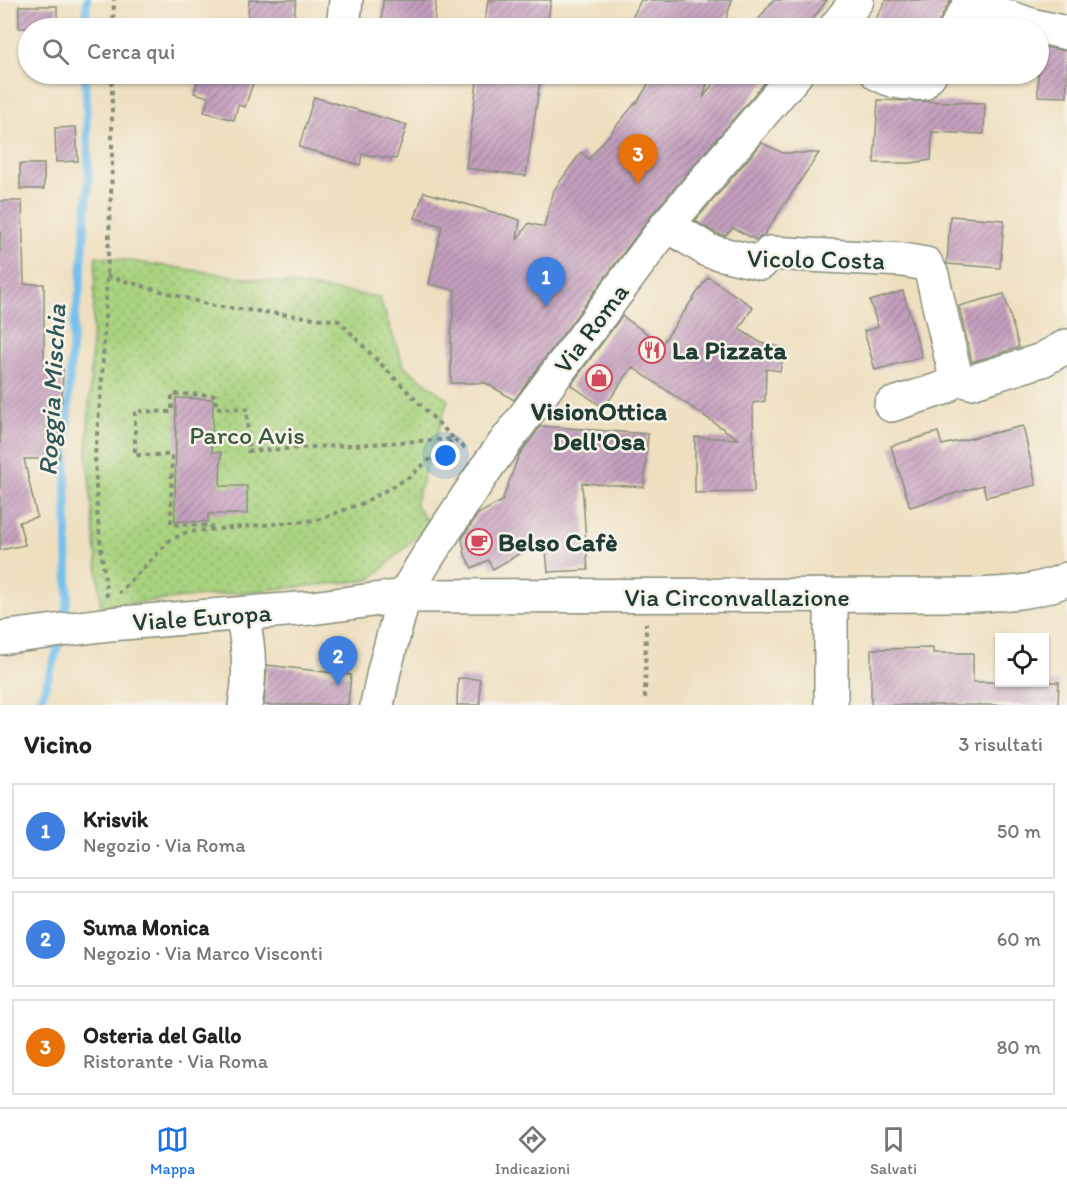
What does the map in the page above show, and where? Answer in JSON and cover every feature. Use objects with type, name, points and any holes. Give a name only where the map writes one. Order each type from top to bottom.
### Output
[{"type":"street","points":[[344,18],[346,0]]},
{"type":"street","points":[[843,18],[857,0]]},
{"type":"street","points":[[962,18],[967,9],[975,6],[1009,18]]},
{"type":"street","points":[[1049,30],[1067,33]]},
{"type":"street","name":"Via Roma","points":[[377,705],[404,596],[428,556],[487,467],[667,225],[787,84]]},
{"type":"street","name":"Vicolo Costa","points":[[667,225],[709,251],[760,263],[770,253],[903,260],[926,264],[932,275],[956,378]]},
{"type":"street","points":[[891,405],[944,388],[956,378],[971,382],[1042,360],[1067,346]]},
{"type":"street","name":"Via Circonvallazione","points":[[404,596],[831,597],[1004,594],[1031,590],[1067,579]]},
{"type":"street","name":"Viale Europa","points":[[0,638],[110,624],[242,615],[404,596]]},
{"type":"street","points":[[831,597],[831,705]]},
{"type":"street","points":[[242,615],[247,639],[248,689],[245,705]]},
{"type":"path","points":[[113,18],[114,0]]},
{"type":"path","points":[[112,84],[112,172],[102,379],[95,456],[97,512],[108,604],[170,540],[187,532],[317,520],[363,503],[408,478],[454,439]]},
{"type":"path","points":[[107,276],[214,306],[339,321],[454,439],[487,467]]},
{"type":"path","points":[[211,530],[211,526],[171,524],[172,455],[135,455],[135,411],[172,412],[172,394],[215,395],[216,408],[247,409],[248,451],[454,439]]},
{"type":"path","points":[[645,698],[646,618]]},
{"type":"green space","name":"Parco Avis","points":[[96,256],[379,297],[404,366],[448,400],[415,504],[430,524],[370,580],[101,606],[87,455]]},
{"type":"building","points":[[249,0],[296,0],[294,18],[248,18]]},
{"type":"building","points":[[383,0],[436,0],[435,18],[382,18]]},
{"type":"building","points":[[488,0],[551,0],[548,18],[485,18]]},
{"type":"building","points":[[641,0],[732,0],[726,18],[632,18]]},
{"type":"building","points":[[773,0],[827,0],[814,18],[760,18]]},
{"type":"building","points":[[886,0],[951,0],[941,18],[876,18]]},
{"type":"building","points":[[19,6],[57,6],[57,18],[19,18]]},
{"type":"building","points":[[1049,48],[1067,51],[1067,97],[1038,96],[1038,84],[1049,84]]},
{"type":"building","points":[[197,84],[253,84],[245,107],[238,105],[234,120],[204,112],[209,97],[194,93]]},
{"type":"building","points":[[477,84],[540,84],[526,176],[466,168]]},
{"type":"building","points":[[648,84],[707,84],[703,98],[713,84],[763,84],[653,213],[514,400],[486,383],[451,383],[451,336],[455,290],[429,284],[442,226],[415,218],[424,192],[520,220],[517,240],[529,223],[544,227],[554,190],[581,152],[589,159],[637,103]]},
{"type":"building","points":[[314,97],[407,125],[396,159],[362,154],[360,165],[299,147]]},
{"type":"building","points":[[878,100],[985,103],[984,134],[932,132],[931,160],[911,163],[874,163]]},
{"type":"building","points":[[76,127],[78,161],[56,162],[55,128]]},
{"type":"building","points":[[762,143],[783,153],[819,153],[764,235],[756,240],[733,228],[725,236],[695,221]]},
{"type":"building","points":[[20,164],[44,164],[44,189],[20,189]]},
{"type":"building","points":[[0,201],[22,201],[24,284],[44,284],[44,368],[63,368],[62,402],[59,402],[59,459],[24,459],[37,517],[19,522],[25,545],[0,550]]},
{"type":"building","points":[[950,216],[1004,220],[1000,268],[947,264]]},
{"type":"building","points":[[708,277],[753,307],[739,329],[761,343],[785,348],[780,371],[766,369],[765,401],[753,403],[754,492],[695,493],[695,437],[738,439],[632,367],[604,408],[571,385],[622,316],[662,344]]},
{"type":"building","points":[[903,291],[922,357],[875,370],[864,331],[878,327],[870,301]]},
{"type":"building","points":[[1004,294],[1019,347],[972,362],[959,306]]},
{"type":"building","points":[[176,398],[213,399],[212,452],[221,452],[220,486],[247,486],[247,514],[208,514],[208,522],[175,521]]},
{"type":"building","points":[[541,426],[648,434],[644,487],[582,483],[588,570],[548,572],[545,539],[493,569],[488,560],[472,568],[465,555],[462,539],[478,514],[502,501],[519,455]]},
{"type":"building","points":[[1023,426],[1036,485],[986,497],[983,485],[910,507],[891,446],[938,432],[942,445]]},
{"type":"building","points":[[933,648],[933,653],[973,653],[973,682],[995,682],[995,687],[1049,687],[1049,682],[1059,682],[1058,705],[871,705],[871,649]]},
{"type":"building","points":[[267,665],[351,675],[348,705],[264,705]]},
{"type":"building","points":[[458,678],[480,679],[480,705],[457,705]]},
{"type":"waterway","name":"Roggia Mischia","points":[[86,18],[87,0]]},
{"type":"waterway","name":"Roggia Mischia","points":[[63,623],[68,597],[66,475],[69,387],[89,176],[85,84]]},
{"type":"waterway","name":"Roggia Mischia","points":[[39,705],[60,636]]},
{"type":"place","name":"Osteria del Gallo","points":[[638,184]]},
{"type":"place","name":"Krisvik","points":[[546,307]]},
{"type":"place","name":"La Pizzata","points":[[652,350]]},
{"type":"place","name":"VisionOttica Dell'Osa","points":[[599,378]]},
{"type":"place","name":"Belso Cafè","points":[[479,542]]},
{"type":"place","name":"Suma Monica","points":[[338,686]]}]
